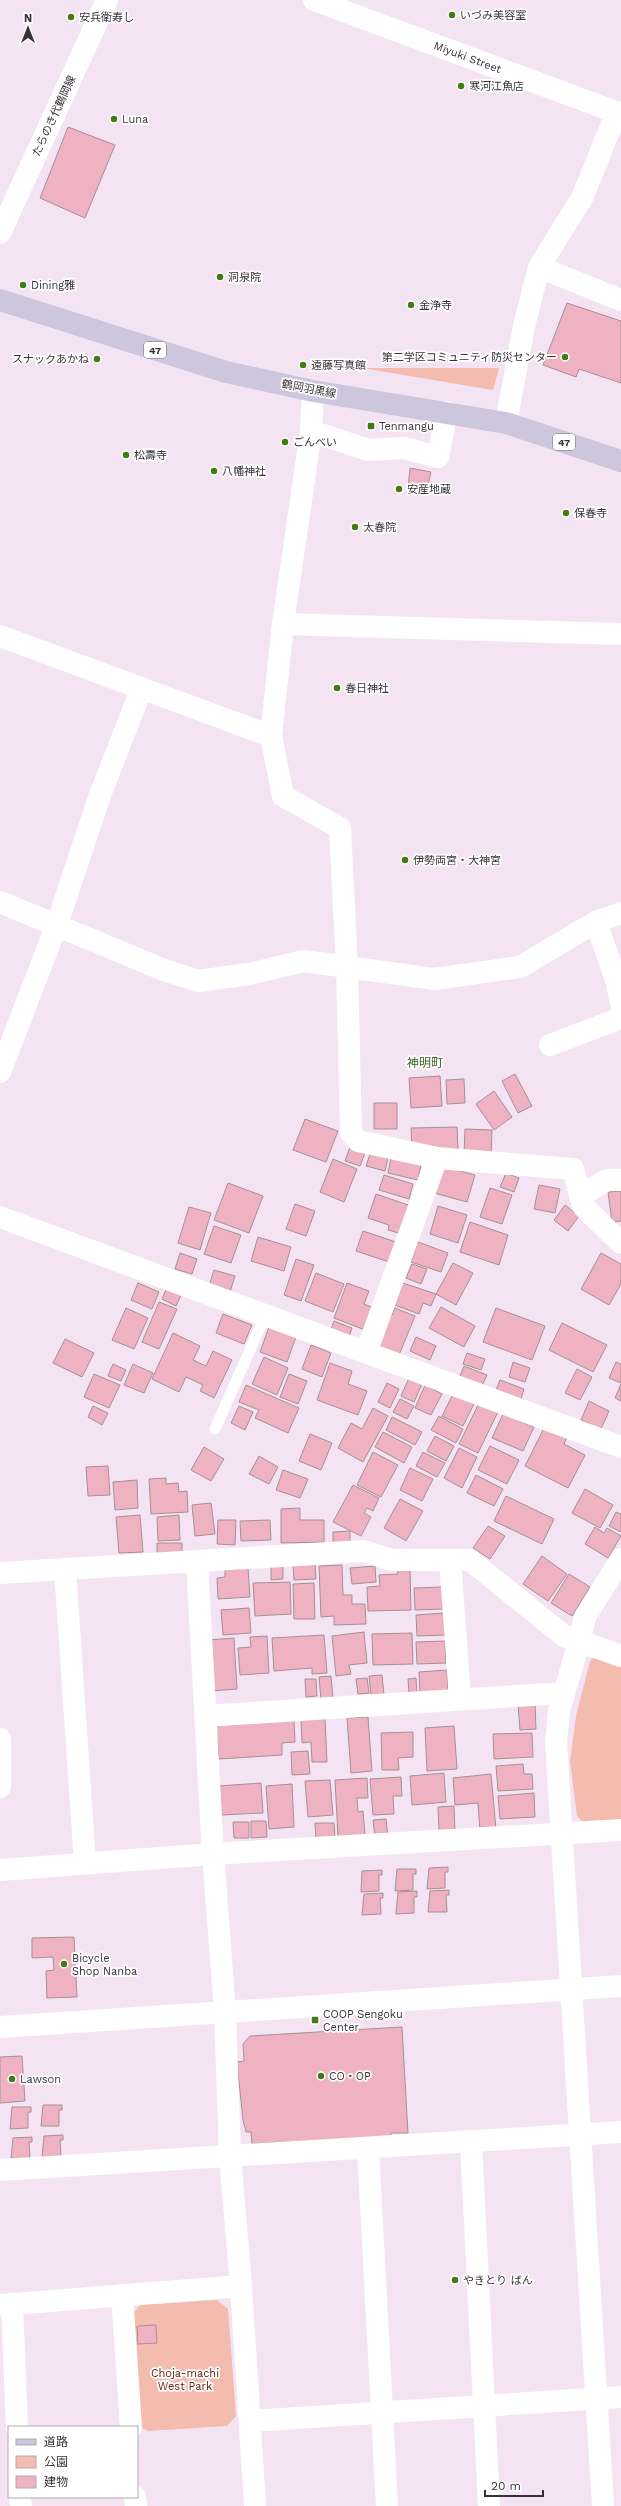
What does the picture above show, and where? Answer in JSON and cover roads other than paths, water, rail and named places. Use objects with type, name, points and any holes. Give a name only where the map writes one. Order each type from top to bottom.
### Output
[{"type":"main road","name":"鶴岡羽黒線","points":[[0,300],[226,372],[313,391],[447,412],[506,423],[621,461]]},
{"type":"street","name":"たらのき代鶴岡線","points":[[0,233],[107,0]]},
{"type":"street","name":"Miyuki Street","points":[[314,0],[619,113]]},
{"type":"street","points":[[506,423],[524,326],[539,267],[582,198],[619,113]]},
{"type":"street","points":[[539,267],[621,300]]},
{"type":"street","points":[[313,391],[311,431],[283,624],[271,736],[283,796],[340,828],[347,968],[351,1133],[358,1141],[437,1158],[573,1169],[583,1206],[621,1243]]},
{"type":"street","points":[[311,431],[368,450],[404,448],[438,457],[447,412]]},
{"type":"street","points":[[283,624],[621,634]]},
{"type":"street","points":[[0,636],[141,690],[271,736]]},
{"type":"street","points":[[0,1072],[57,924],[100,794],[141,690]]},
{"type":"street","points":[[0,902],[57,924],[164,970],[198,981],[249,974],[304,961],[434,979],[520,967],[596,922],[621,913]]},
{"type":"street","points":[[596,922],[617,983],[621,1003]]},
{"type":"street","points":[[550,1046],[621,1018]]},
{"type":"street","points":[[366,1353],[437,1158]]},
{"type":"street","points":[[580,1196],[607,1180],[621,1180]]},
{"type":"street","points":[[0,1217],[621,1448]]},
{"type":"street","points":[[0,1574],[363,1551],[392,1560],[470,1560],[564,1636],[621,1656]]},
{"type":"street","points":[[603,2506],[556,1742],[559,1711],[585,1617],[621,1559]]},
{"type":"street","points":[[450,1560],[460,1699]]},
{"type":"street","points":[[197,1562],[213,1854],[225,2012],[230,2156],[241,2286],[255,2506]]},
{"type":"street","points":[[65,1569],[85,1863]]},
{"type":"street","points":[[205,1716],[564,1693]]},
{"type":"street","points":[[0,1739],[0,1787]]},
{"type":"street","points":[[0,1870],[213,1854],[621,1830]]},
{"type":"street","points":[[0,2027],[621,1986]]},
{"type":"street","points":[[0,2170],[621,2132]]},
{"type":"street","points":[[471,2141],[489,2506]]},
{"type":"street","points":[[368,2148],[387,2506]]},
{"type":"street","points":[[17,2426],[6,2304],[241,2286]]},
{"type":"street","points":[[122,2295],[131,2426]]},
{"type":"street","points":[[250,2421],[621,2397]]},
{"type":"lane","points":[[215,1429],[265,1316]]},
{"type":"place","name":"いづみ美容室","points":[[452,15]]},
{"type":"place","name":"安兵衛寿し","points":[[71,17]]},
{"type":"place","name":"寒河江魚店","points":[[461,86]]},
{"type":"place","name":"Luna","points":[[114,119]]},
{"type":"place","name":"洞泉院","points":[[220,277]]},
{"type":"place","name":"Dining雅","points":[[23,285]]},
{"type":"place","name":"金浄寺","points":[[411,305]]},
{"type":"place","name":"第二学区コミュニティ防災センター","points":[[565,357]]},
{"type":"place","name":"スナックあかね","points":[[97,359]]},
{"type":"place","name":"遠藤写真館","points":[[303,365]]},
{"type":"place","name":"Tenmangu","points":[[371,426]]},
{"type":"place","name":"ごんべい","points":[[285,442]]},
{"type":"place","name":"松壽寺","points":[[126,455]]},
{"type":"place","name":"八幡神社","points":[[214,471]]},
{"type":"place","name":"安産地蔵","points":[[399,489]]},
{"type":"place","name":"保春寺","points":[[566,513]]},
{"type":"place","name":"太春院","points":[[355,527]]},
{"type":"place","name":"春日神社","points":[[337,688]]},
{"type":"place","name":"伊勢両宮・大神宮","points":[[405,860]]},
{"type":"place","name":"Bicycle Shop Nanba","points":[[64,1964]]},
{"type":"place","name":"COOP Sengoku Center","points":[[315,2020]]},
{"type":"place","name":"CO・OP","points":[[321,2076]]},
{"type":"place","name":"Lawson","points":[[12,2079]]},
{"type":"place","name":"やきとり ばん","points":[[455,2280]]},
{"type":"district","name":"神明町","points":[[425,1063]]},
{"type":"park label","name":"Choja-machi West Park","points":[[185,2379]]}]
